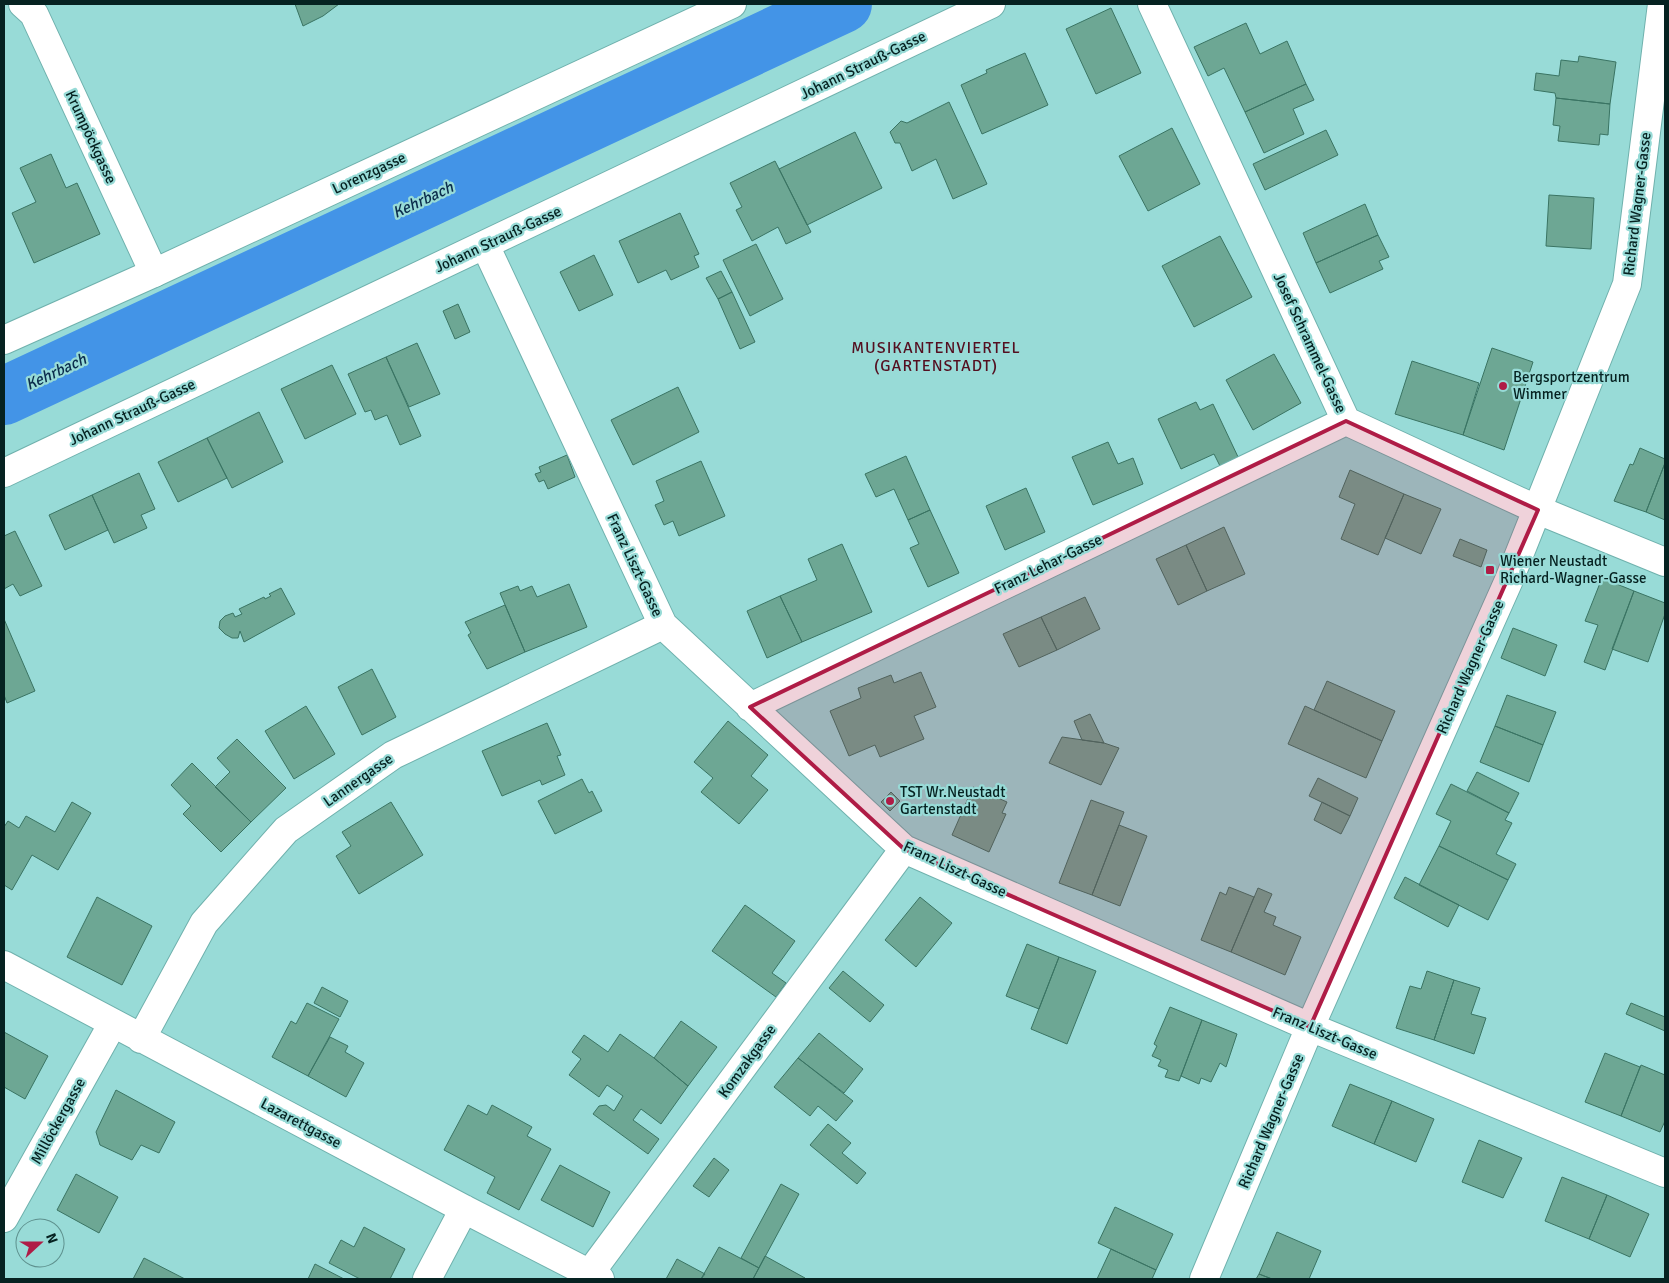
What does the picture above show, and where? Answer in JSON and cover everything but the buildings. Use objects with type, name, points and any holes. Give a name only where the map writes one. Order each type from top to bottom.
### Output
[{"type":"street","name":"Lorenzgasse","points":[[4,340],[154,273],[732,4]]},
{"type":"street","name":"Johann Strauß-Gasse","points":[[4,473],[991,4]]},
{"type":"street","name":"Josef Schrammel-Gasse","points":[[1152,4],[1346,421],[1538,510],[1665,562]]},
{"type":"street","name":"Richard Wagner-Gasse","points":[[1204,1279],[1310,1027],[1538,510],[1627,284],[1662,4]]},
{"type":"street","name":"Krumpöckgasse","points":[[34,7],[154,273]]},
{"type":"street","name":"Franz Liszt-Gasse","points":[[485,246],[663,626],[904,849],[1310,1027],[1665,1173]]},
{"type":"street","name":"Franz Lehar-Gasse","points":[[750,707],[1346,421]]},
{"type":"street","name":"Lannergasse","points":[[141,1039],[204,923],[286,830],[393,755],[663,626]]},
{"type":"street","name":"Komzakgasse","points":[[595,1276],[904,849]]},
{"type":"street","name":"Lazarettgasse","points":[[4,965],[464,1209],[595,1276]]},
{"type":"street","name":"Millöckergasse","points":[[4,1218],[113,1023]]},
{"type":"street","points":[[427,1279],[464,1209]]},
{"type":"highlighted area","points":[[1346,421],[1538,510],[1310,1027],[904,849],[750,707]]},
{"type":"waterway","name":"Kehrbach","points":[[4,396],[843,4]]},
{"type":"place","name":"Bergsportzentrum Wimmer","points":[[1503,386]]},
{"type":"place","name":"Wiener Neustadt Richard-Wagner-Gasse","points":[[1490,570]]},
{"type":"place","name":"TST Wr.Neustadt Gartenstadt","points":[[890,801]]},
{"type":"district","name":"MUSIKANTENVIERTEL (GARTENSTADT)","points":[[936,357]]}]
